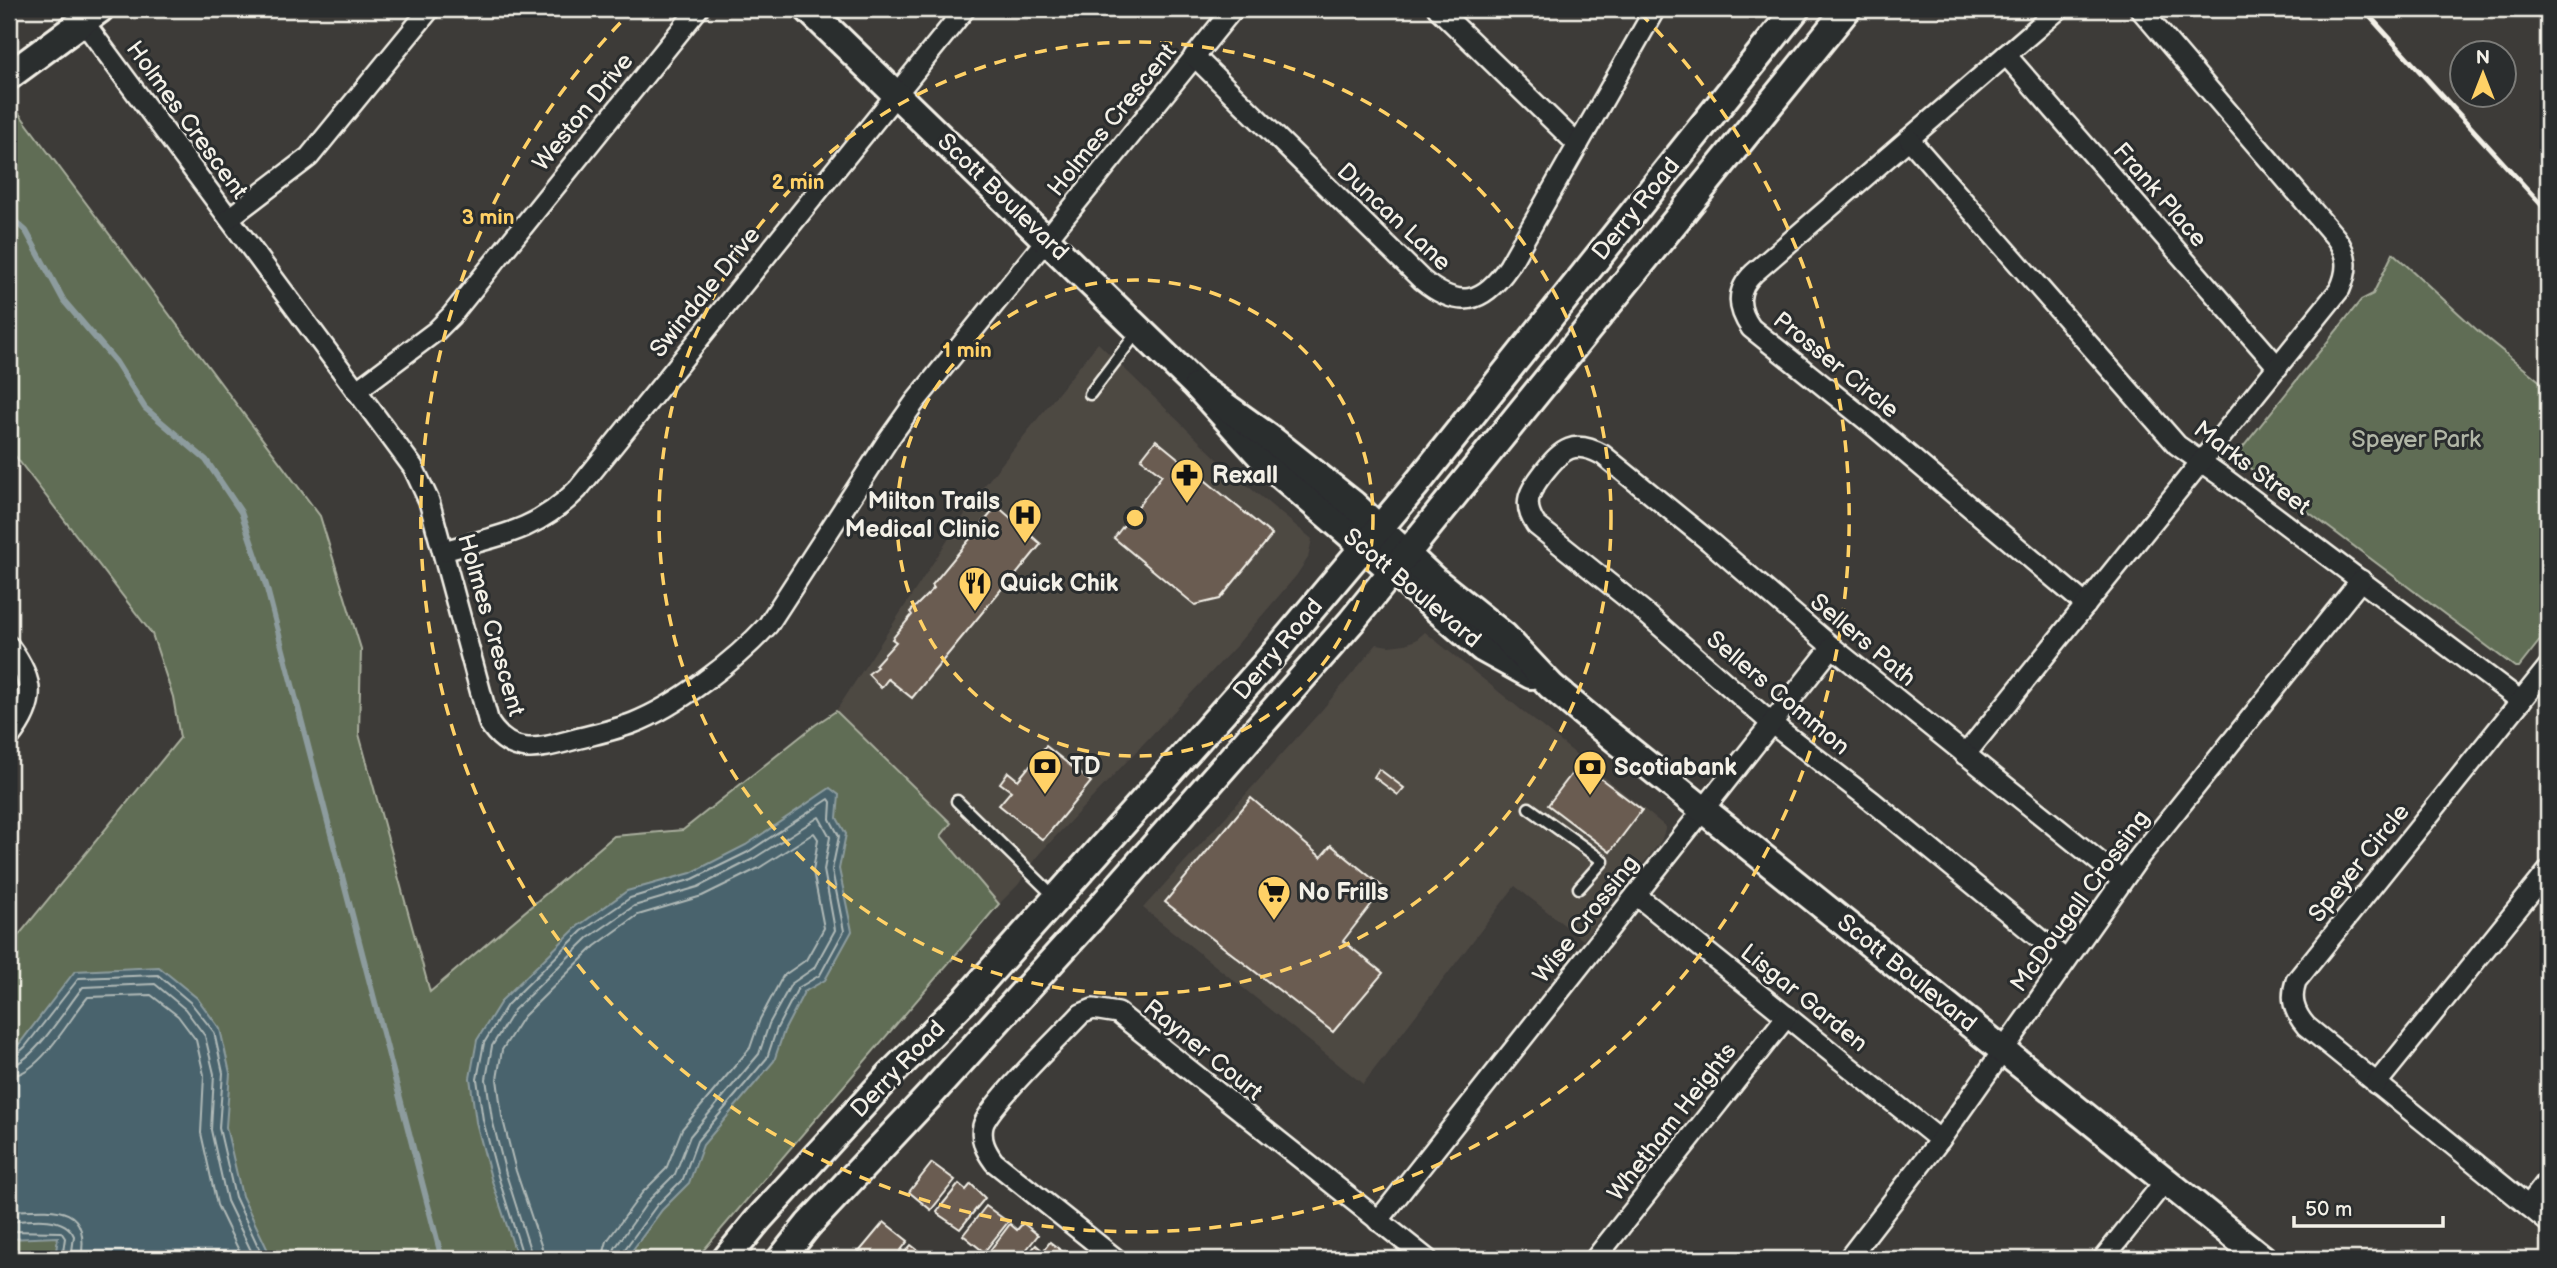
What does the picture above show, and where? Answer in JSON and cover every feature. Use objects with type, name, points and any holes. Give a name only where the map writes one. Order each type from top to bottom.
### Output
[{"type":"main road","name":"Scott Boulevard","points":[[808,9],[1197,386],[1271,439],[1353,504],[1372,538],[1482,648],[1551,686],[2263,1259]]},
{"type":"main road","name":"Derry Road","points":[[726,1259],[890,1075],[968,997],[1222,715],[1372,538],[1796,9]]},
{"type":"main road","name":"Derry Road","points":[[781,1259],[808,1225],[1091,918],[1304,677],[1399,564],[1847,9]]},
{"type":"main road","points":[[9,76],[92,15]]},
{"type":"street","points":[[229,218],[309,156],[430,9]]},
{"type":"street","name":"Weston Drive","points":[[356,391],[436,331],[451,316],[698,9]]},
{"type":"street","name":"Swindale Drive","points":[[443,551],[522,529],[547,516],[566,501],[965,9]]},
{"type":"street","name":"Holmes Crescent","points":[[92,15],[229,218],[413,467],[429,501],[489,723],[502,739],[522,748],[537,748],[634,723],[661,709],[750,645],[768,625],[901,421],[1233,9]]},
{"type":"street","points":[[1438,9],[1578,145]]},
{"type":"street","name":"Duncan Lane","points":[[1194,56],[1422,280],[1447,297],[1458,300],[1475,298],[1492,288],[1501,277],[1656,9]]},
{"type":"street","name":"Prosser Circle","points":[[2059,9],[1746,280],[1740,297],[1743,317],[1751,328],[1875,427],[2086,605]]},
{"type":"street","points":[[1965,755],[2340,289],[2347,267],[2343,249],[2140,9]]},
{"type":"street","name":"Frank Place","points":[[2006,55],[2278,367]]},
{"type":"street","name":"Marks Street","points":[[1909,139],[2176,445],[2521,701]]},
{"type":"street","name":"Sellers Path","points":[[1571,448],[1583,446],[1603,454],[1832,647],[2122,880]]},
{"type":"street","name":"Sellers Common","points":[[1571,448],[1559,452],[1527,496],[1528,510],[1536,525],[1642,610],[1771,723],[1873,802],[2066,960]]},
{"type":"street","name":"McDougall Crossing","points":[[1848,1259],[1940,1140],[2122,880],[2361,580]]},
{"type":"street","points":[[9,646],[24,667],[30,684],[27,709],[22,722],[9,738]]},
{"type":"street","name":"Wise Crossing","points":[[1378,1221],[1832,647]]},
{"type":"street","name":"Speyer Circle","points":[[2548,667],[2297,981],[2292,999],[2298,1017],[2376,1084],[2548,1222]]},
{"type":"street","points":[[2376,1084],[2548,871]]},
{"type":"street","name":"Lisgar Garden","points":[[1636,895],[1940,1140]]},
{"type":"street","name":"Rayner Court","points":[[1116,1259],[994,1162],[985,1149],[982,1136],[989,1113],[1081,1014],[1094,1009],[1118,1013],[1427,1259]]},
{"type":"street","name":"Whetham Heights","points":[[1595,1259],[1787,1016]]},
{"type":"street","points":[[2528,1206],[2548,1180]]},
{"type":"street","points":[[2104,1259],[2165,1181]]},
{"type":"lane","points":[[1090,394],[1139,330]]},
{"type":"lane","points":[[957,801],[1056,898]]},
{"type":"lane","points":[[1529,808],[1602,861],[1579,888]]},
{"type":"shaded area","points":[[1098,343],[1232,473],[1312,539],[1308,558],[1296,576],[1235,647],[1040,853],[1018,885],[999,904],[941,836],[951,823],[836,711],[980,491]]},
{"type":"shaded area","points":[[1425,632],[1666,827],[1661,841],[1583,940],[1515,886],[1363,1084],[1143,908],[1321,711],[1377,644],[1405,644],[1416,640]]},
{"type":"green space","points":[[18,112],[320,516],[361,649],[359,734],[430,992],[614,836],[683,830],[836,711],[951,823],[941,836],[999,904],[696,1259],[9,1259],[9,947],[180,738],[173,697],[152,634],[9,448],[9,119]]},
{"type":"green space","name":"Speyer Park","points":[[2393,253],[2478,331],[2548,388],[2548,630],[2519,667],[2515,667],[2235,457],[2361,300],[2373,294]]},
{"type":"water","points":[[830,788],[839,795],[837,818],[846,834],[839,869],[852,931],[825,980],[804,992],[784,1031],[774,1061],[703,1145],[689,1183],[662,1210],[626,1259],[518,1259],[476,1122],[470,1078],[477,1040],[502,1000],[578,926],[627,891],[691,873],[746,845]]},
{"type":"water","points":[[159,967],[197,998],[220,1029],[230,1073],[226,1127],[242,1196],[272,1259],[55,1259],[58,1237],[9,1239],[9,1052],[20,1043],[75,971]]},
{"type":"building","name":"Rexall","points":[[1156,440],[1272,535],[1220,599],[1195,605],[1114,538],[1162,475],[1141,459]]},
{"type":"building","points":[[997,506],[1041,544],[912,698],[888,679],[881,688],[868,674],[877,667],[875,665],[896,642],[892,639],[912,615],[910,612],[934,588],[932,585]]},
{"type":"building","points":[[1046,746],[1091,782],[1043,840],[999,805],[1011,791],[1000,783],[1008,772],[1018,780]]},
{"type":"building","points":[[1580,763],[1642,810],[1610,852],[1548,805]]},
{"type":"building","points":[[1379,769],[1404,788],[1398,795],[1374,777]]},
{"type":"building","name":"No Frills","points":[[1251,798],[1321,857],[1331,845],[1384,888],[1343,941],[1383,973],[1333,1032],[1165,902]]},
{"type":"building","points":[[932,1163],[955,1180],[931,1210],[909,1192]]},
{"type":"building","points":[[959,1184],[966,1190],[971,1184],[985,1198],[960,1229],[937,1211]]},
{"type":"building","points":[[986,1206],[1008,1222],[984,1252],[963,1235]]},
{"type":"building","points":[[884,1222],[908,1241],[894,1259],[853,1259]]},
{"type":"building","points":[[1023,1223],[1038,1235],[1019,1259],[996,1259],[988,1253],[1010,1224],[1017,1230]]},
{"type":"building","points":[[1050,1242],[1067,1255],[1063,1259],[1024,1259],[1036,1245],[1043,1251]]},
{"type":"building","points":[[911,1245],[929,1259],[899,1259]]},
{"type":"waterway","points":[[9,216],[26,231],[64,301],[116,362],[145,408],[206,460],[241,512],[266,585],[442,1259]]},
{"type":"railway","points":[[2363,9],[2548,212]]},
{"type":"place","name":"Rexall","points":[[1187,505]]},
{"type":"place","name":"Milton Trails Medical Clinic","points":[[1025,545]]},
{"type":"place","name":"Quick Chik","points":[[975,613]]},
{"type":"place","name":"TD","points":[[1045,796]]},
{"type":"place","name":"Scotiabank","points":[[1590,797]]},
{"type":"place","name":"No Frills","points":[[1274,922]]}]
